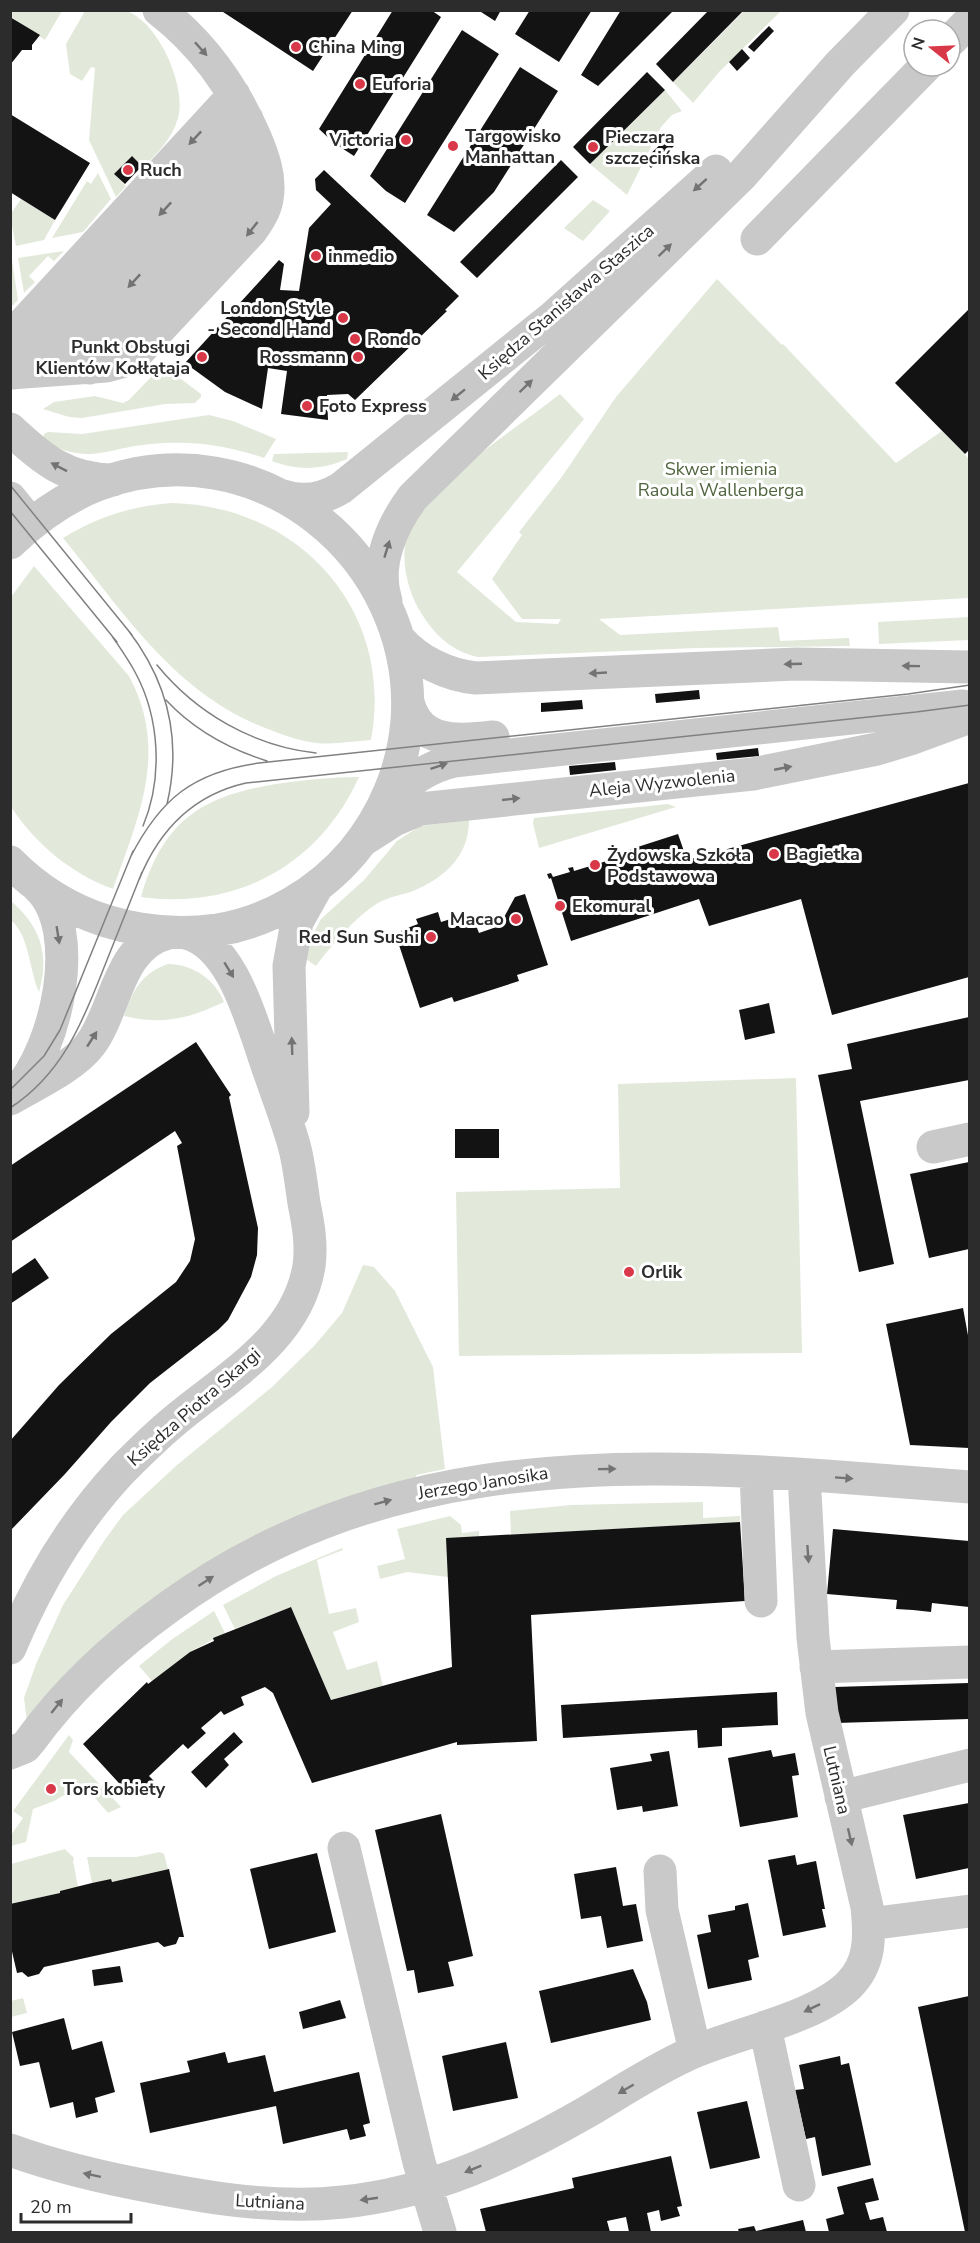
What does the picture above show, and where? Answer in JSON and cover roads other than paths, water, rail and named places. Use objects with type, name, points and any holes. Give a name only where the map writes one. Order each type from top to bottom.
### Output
[{"type":"street","points":[[159,10],[200,47],[215,65],[252,134]]},
{"type":"street","name":"Księdza Stanisława Staszica","points":[[387,606],[382,584],[386,552],[399,518],[413,497],[741,176],[840,64],[893,10]]},
{"type":"street","name":"Księdza Stanisława Staszica","points":[[274,492],[292,499],[306,500],[324,496],[341,488],[553,317],[717,170],[840,64]]},
{"type":"street","points":[[757,239],[914,78]]},
{"type":"street","points":[[10,338],[252,134]]},
{"type":"street","points":[[12,373],[90,368],[252,134]]},
{"type":"street","points":[[51,370],[252,134]]},
{"type":"street","points":[[12,373],[252,134]]},
{"type":"street","points":[[10,429],[57,467],[88,478],[115,480]]},
{"type":"street","points":[[10,498],[21,533],[65,501],[115,480],[133,475],[169,471],[205,473],[241,480],[274,492],[306,510],[334,532],[369,574],[387,606],[399,639],[406,675],[408,702],[406,729],[399,766],[378,815]]},
{"type":"street","points":[[399,639],[410,651],[432,664],[460,676],[476,678],[796,664],[969,667]]},
{"type":"street","points":[[408,702],[412,714],[421,726],[438,736],[457,740],[898,695],[969,685]]},
{"type":"street","points":[[10,1099],[75,1060],[90,1045],[123,973],[138,950],[154,936],[222,929],[257,919],[290,904],[320,884],[358,845],[378,815],[397,793],[413,779],[435,767],[454,761],[969,705]]},
{"type":"street","name":"Aleja Wyzwolenia","points":[[358,845],[393,820],[420,809],[753,774],[877,749],[969,717]]},
{"type":"street","points":[[10,861],[49,900],[56,923],[61,964],[60,993],[50,1032],[34,1067],[10,1099]]},
{"type":"street","points":[[34,884],[64,904],[97,919],[132,929],[177,933]]},
{"type":"street","name":"Księdza Piotra Skargi","points":[[294,1147],[289,966],[297,922],[311,895],[320,884]]},
{"type":"street","name":"Księdza Piotra Skargi","points":[[10,1648],[35,1595],[84,1516],[114,1479],[156,1436],[257,1354],[276,1335],[293,1310],[305,1283],[310,1252],[308,1220],[294,1147],[249,1010],[232,974],[207,943],[177,933]]},
{"type":"street","points":[[933,1147],[969,1138]]},
{"type":"street","name":"Jerzego Janosika","points":[[10,1753],[25,1747],[66,1695],[116,1647],[181,1597],[245,1557],[322,1522],[438,1487],[524,1474],[639,1468],[756,1472],[969,1487]]},
{"type":"street","points":[[756,1472],[761,1601]]},
{"type":"street","name":"Lutniana","points":[[10,2150],[92,2175],[180,2193],[233,2200],[324,2204],[372,2199],[426,2187],[519,2149],[676,2060],[813,2008],[837,1995],[849,1985],[858,1973],[866,1955],[870,1934],[867,1907],[822,1713],[816,1667],[804,1475]]},
{"type":"street","points":[[816,1667],[969,1662]]},
{"type":"street","points":[[841,1797],[969,1765]]},
{"type":"street","points":[[344,1848],[426,2187],[440,2232]]},
{"type":"street","points":[[660,1871],[662,1910],[695,2051]]},
{"type":"street","points":[[869,1924],[969,1911]]},
{"type":"street","points":[[765,2027],[799,2186]]},
{"type":"tram line","points":[[10,485],[132,635]]},
{"type":"tram line","points":[[10,511],[117,642]]},
{"type":"tram line","points":[[128,630],[153,670],[168,712],[173,757],[167,804]]},
{"type":"tram line","points":[[112,636],[132,667],[143,690],[154,728],[156,748],[154,788],[143,826]]},
{"type":"tram line","points":[[157,665],[189,698],[228,724],[270,743],[316,753]]},
{"type":"tram line","points":[[130,858],[141,837],[167,804],[197,781],[236,767],[908,694],[970,685]]},
{"type":"tram line","points":[[166,700],[212,737],[267,761]]},
{"type":"tram line","points":[[139,880],[157,845],[180,817],[210,796],[246,783],[970,705]]},
{"type":"tram line","points":[[10,1090],[44,1056],[60,1030],[133,851]]},
{"type":"tram line","points":[[10,1108],[43,1080],[68,1047],[87,1010],[142,872]]},
{"type":"place","name":"China Ming","points":[[296,47]]},
{"type":"place","name":"Euforia","points":[[360,84]]},
{"type":"place","name":"Victoria","points":[[406,140]]},
{"type":"place","name":"Targowisko Manhattan","points":[[453,146]]},
{"type":"place","name":"Pieczara szczecińska","points":[[593,147]]},
{"type":"place","name":"Ruch","points":[[128,170]]},
{"type":"place","name":"inmedio","points":[[316,256]]},
{"type":"place","name":"London Style - Second Hand","points":[[343,318]]},
{"type":"place","name":"Rondo","points":[[355,339]]},
{"type":"place","name":"Punkt Obsługi Klientów Kołłątaja","points":[[202,357]]},
{"type":"place","name":"Rossmann","points":[[358,357]]},
{"type":"place","name":"Foto Express","points":[[307,406]]},
{"type":"place","name":"Bagietka","points":[[774,854]]},
{"type":"place","name":"Żydowska Szkoła Podstawowa","points":[[595,865]]},
{"type":"place","name":"Ekomural","points":[[560,906]]},
{"type":"place","name":"Macao","points":[[516,919]]},
{"type":"place","name":"Red Sun Sushi","points":[[431,937]]},
{"type":"place","name":"Orlik","points":[[629,1272]]},
{"type":"place","name":"Tors kobiety","points":[[51,1789]]},
{"type":"park label","name":"Skwer imienia Raoula Wallenberga","points":[[721,479]]}]
